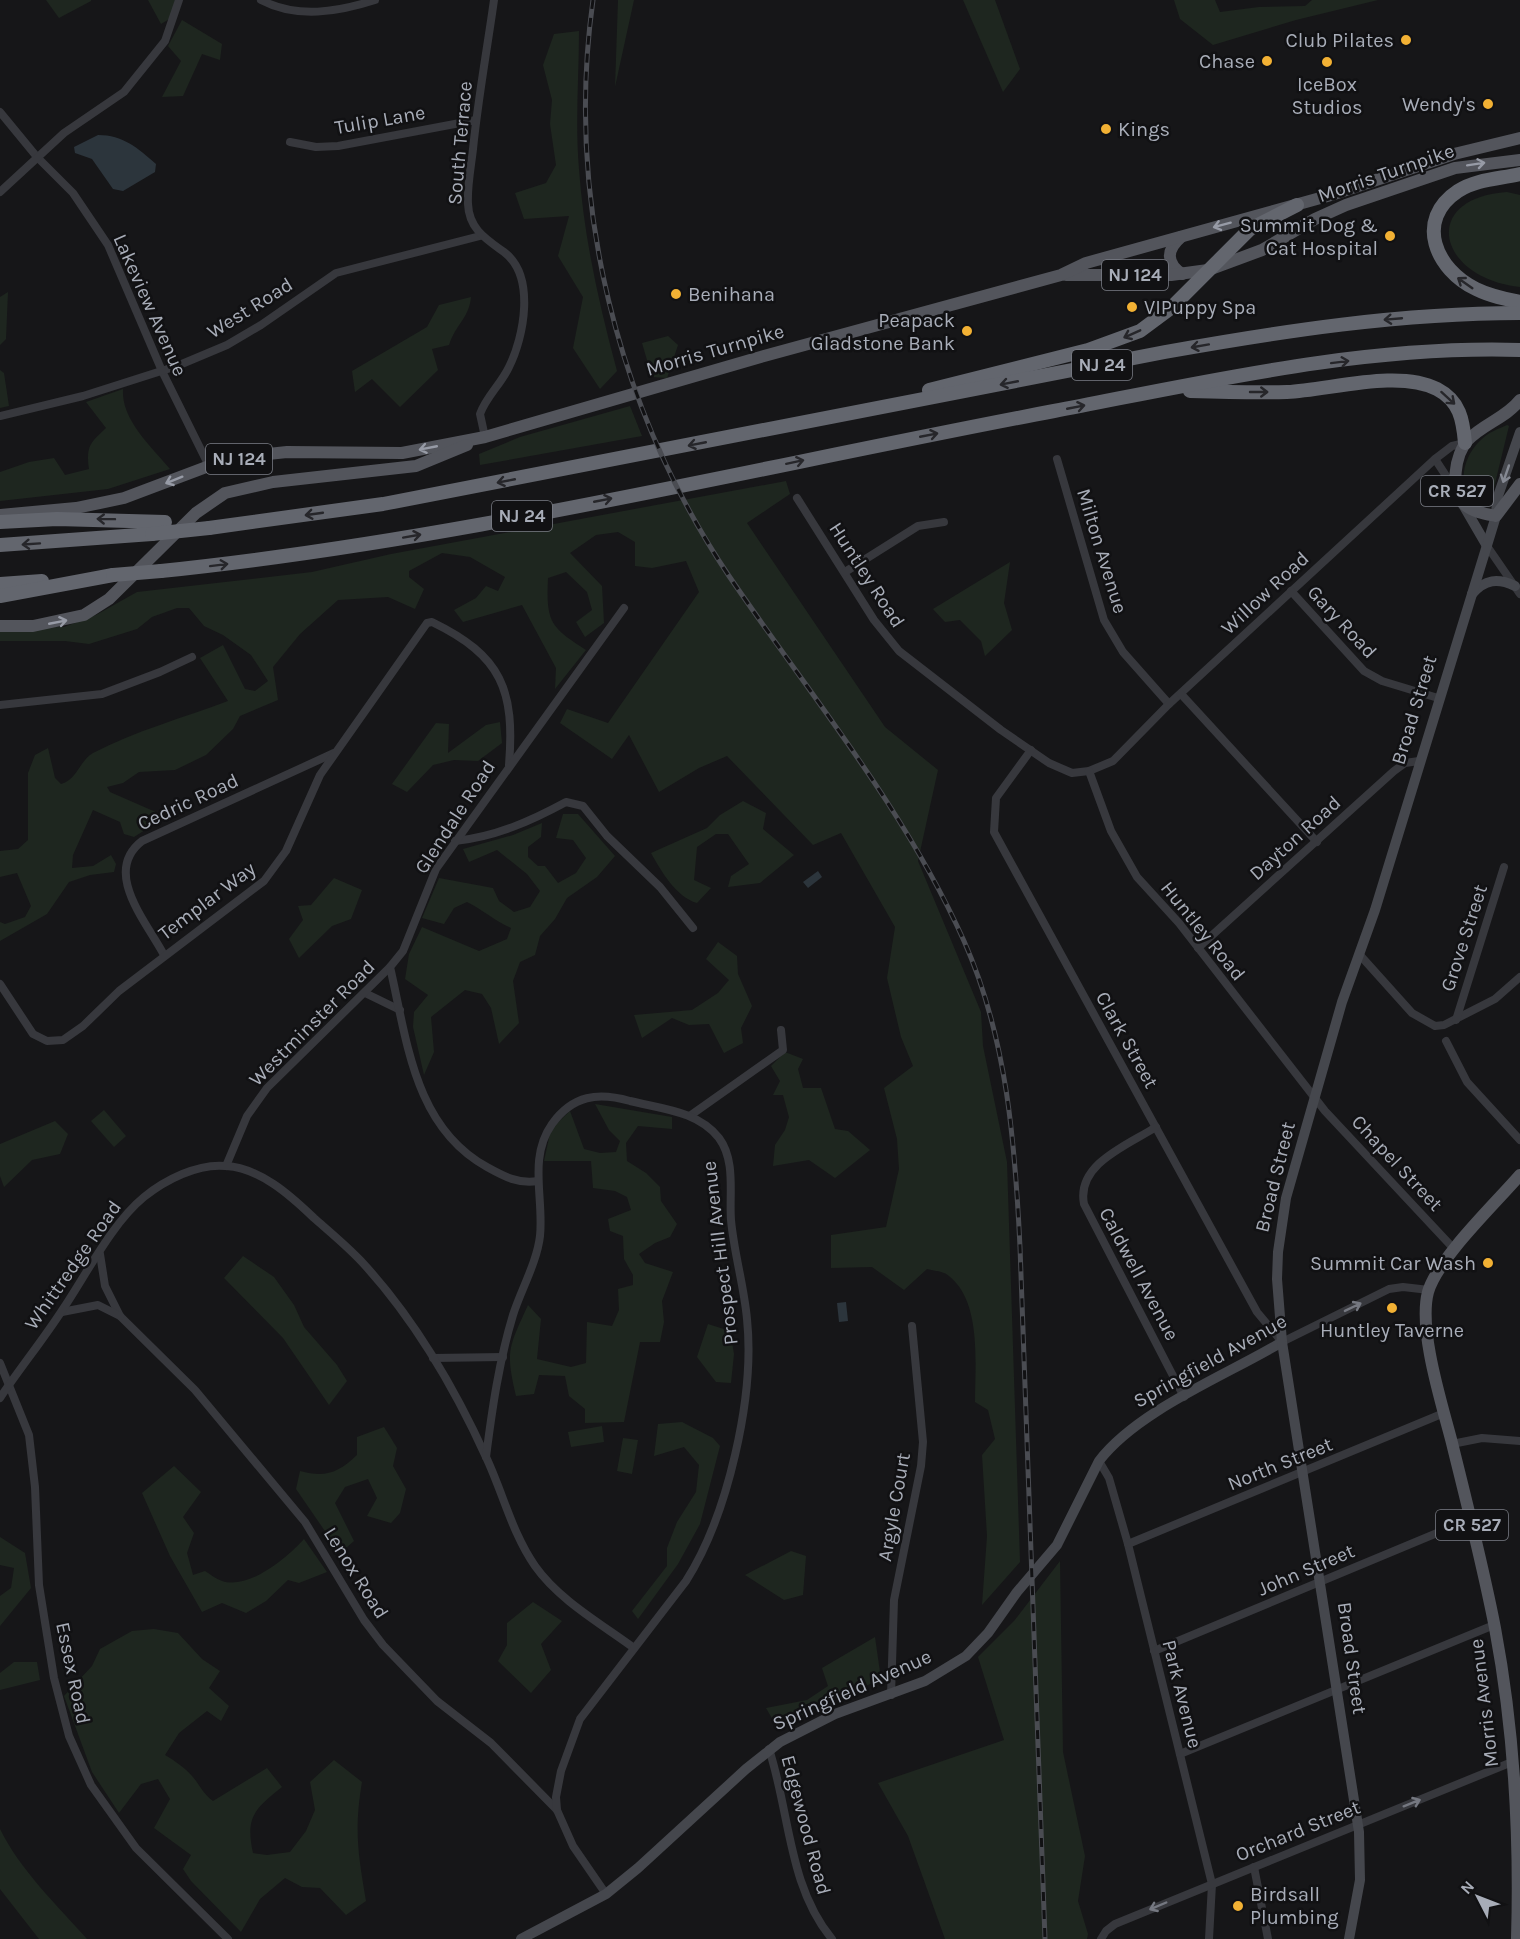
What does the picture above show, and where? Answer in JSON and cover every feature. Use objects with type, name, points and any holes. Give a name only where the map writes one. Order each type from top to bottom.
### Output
[{"type":"highway","points":[[1515,177],[1471,185],[1444,202],[1435,221],[1435,240],[1441,259],[1466,283],[1484,293],[1520,302]]},
{"type":"highway","points":[[755,433],[1114,342],[1156,320],[1250,229],[1297,204]]},
{"type":"highway","name":"NJ 24","points":[[0,546],[209,528],[383,504],[1165,352],[1295,330],[1434,315],[1520,313]]},
{"type":"highway","name":"NJ 24","points":[[0,584],[160,571],[271,558],[453,529],[1158,391],[1302,366],[1417,353],[1520,350]]},
{"type":"highway","points":[[1158,391],[1284,392],[1389,381],[1416,383],[1437,389],[1453,401],[1462,417],[1465,443]]},
{"type":"highway","points":[[0,522],[91,519],[165,522],[209,528]]},
{"type":"highway","points":[[0,596],[113,575]]},
{"type":"main road","name":"Morris Turnpike","points":[[485,437],[755,358],[1061,275],[1086,263],[1297,204],[1454,154],[1520,138]]},
{"type":"main road","name":"Morris Turnpike","points":[[1061,275],[1182,274],[1208,270],[1262,250],[1315,219],[1346,205],[1455,168],[1520,160]]},
{"type":"main road","points":[[1182,237],[1171,248],[1169,256],[1171,265],[1182,274]]},
{"type":"main road","points":[[1465,443],[1476,433],[1508,413],[1520,400]]},
{"type":"main road","name":"Broad Street","points":[[1349,1939],[1360,1880],[1358,1825],[1282,1342],[1277,1279],[1280,1235],[1286,1198],[1342,1002],[1487,546],[1496,516],[1497,499],[1520,432]]},
{"type":"main road","name":"NJ 124","points":[[0,515],[76,508],[124,498],[209,466],[266,454],[402,453],[485,437]]},
{"type":"main road","name":"NJ 124","points":[[0,626],[33,626],[84,615],[109,599],[196,513],[225,493],[273,482],[416,466],[485,437]]},
{"type":"main road","name":"CR 527","points":[[1465,443],[1457,470],[1459,498],[1471,509],[1496,516]]},
{"type":"main road","name":"Broad Street","points":[[1496,516],[1520,484]]},
{"type":"main road","points":[[1459,498],[1487,546]]},
{"type":"main road","points":[[1472,594],[1491,580],[1502,581],[1517,590]]},
{"type":"main road","name":"CR 527","points":[[1429,1290],[1455,1250],[1520,1175]]},
{"type":"main road","name":"Morris Avenue","points":[[1429,1290],[1426,1307],[1427,1331],[1494,1625],[1504,1680],[1517,1826],[1517,1939]]},
{"type":"main road","name":"Springfield Avenue","points":[[521,1939],[606,1894],[638,1868],[769,1749],[835,1714],[891,1695],[941,1673],[966,1656],[988,1633],[1017,1592],[1057,1545],[1100,1461],[1128,1432],[1282,1342]]},
{"type":"street","points":[[0,192],[64,133],[124,92],[142,73],[165,41],[179,0]]},
{"type":"street","points":[[261,0],[287,9],[313,12],[342,11],[375,0]]},
{"type":"street","name":"South Terrace","points":[[480,236],[473,225],[468,205],[476,120],[494,0]]},
{"type":"street","name":"Lakeview Avenue","points":[[0,112],[37,157],[73,194],[108,245],[162,371],[209,466]]},
{"type":"street","name":"Tulip Lane","points":[[290,142],[316,147],[338,146],[476,120]]},
{"type":"street","points":[[480,236],[513,261],[522,278],[524,288],[520,333],[515,354],[480,414],[485,437]]},
{"type":"street","name":"West Road","points":[[0,416],[83,396],[162,371],[227,345],[261,325],[336,273],[480,236]]},
{"type":"street","name":"Willow Road","points":[[1089,771],[1113,761],[1169,704],[1436,459],[1452,446],[1465,443]]},
{"type":"street","name":"Milton Avenue","points":[[1057,459],[1104,620],[1123,652],[1169,704]]},
{"type":"street","points":[[1436,459],[1459,498]]},
{"type":"street","name":"Huntley Road","points":[[796,498],[874,620],[899,651],[1031,750],[1063,771],[1072,773],[1089,771],[1121,853],[1137,877],[1198,948],[1315,1099]]},
{"type":"street","points":[[844,572],[918,526],[944,522]]},
{"type":"street","points":[[1487,546],[1517,590]]},
{"type":"street","name":"Gary Road","points":[[1291,591],[1364,671],[1382,681],[1438,698]]},
{"type":"street","name":"Glendale Road","points":[[390,967],[403,951],[436,869],[624,608]]},
{"type":"street","name":"Templar Way","points":[[0,984],[28,1028],[40,1038],[55,1043],[83,1026],[119,991],[264,881],[273,872],[286,851],[320,775],[427,623],[432,622],[466,640],[497,672],[506,690],[511,716],[509,765]]},
{"type":"street","points":[[0,705],[102,694],[192,657]]},
{"type":"street","points":[[1181,694],[1317,842]]},
{"type":"street","name":"Clark Street","points":[[1031,750],[996,798],[994,832],[1257,1312],[1282,1342]]},
{"type":"street","name":"Cedric Road","points":[[164,955],[124,879],[124,864],[133,848],[142,841],[334,753]]},
{"type":"street","name":"Dayton Road","points":[[1198,948],[1394,771],[1405,763],[1419,760]]},
{"type":"street","points":[[455,841],[483,838],[541,816],[566,802],[583,806],[607,836],[679,908],[693,928]]},
{"type":"street","name":"Grove Street","points":[[1456,1020],[1504,867]]},
{"type":"street","points":[[1359,954],[1419,1019],[1435,1026],[1456,1020],[1495,999],[1520,977]]},
{"type":"street","points":[[390,967],[414,1070],[424,1100],[440,1127],[464,1152],[483,1165],[523,1184],[538,1181]]},
{"type":"street","name":"Westminster Road","points":[[226,1166],[247,1116],[267,1088],[390,967]]},
{"type":"street","points":[[364,993],[400,1010]]},
{"type":"street","points":[[691,1115],[783,1050],[781,1030]]},
{"type":"street","points":[[1446,1041],[1467,1082],[1520,1140]]},
{"type":"street","name":"Prospect Hill Avenue","points":[[486,1457],[503,1357],[513,1317],[540,1239],[539,1156],[546,1134],[560,1115],[580,1099],[603,1094],[691,1115],[705,1123],[721,1141],[730,1166],[731,1222],[747,1317],[747,1394],[734,1456],[701,1557],[580,1719],[559,1778],[557,1810]]},
{"type":"street","name":"Chapel Street","points":[[1315,1099],[1455,1250]]},
{"type":"street","name":"Caldwell Avenue","points":[[1156,1127],[1092,1169],[1084,1182],[1082,1197],[1185,1397]]},
{"type":"street","name":"Whittredge Road","points":[[0,1398],[62,1312],[130,1211],[158,1186],[190,1172],[226,1166],[263,1178],[283,1190],[361,1261],[433,1358],[486,1457],[515,1528],[536,1567],[567,1599],[634,1648]]},
{"type":"street","name":"Lenox Road","points":[[100,1254],[105,1286],[120,1316],[195,1390],[305,1522],[364,1620],[383,1645],[437,1701],[491,1743],[557,1810],[573,1846],[606,1894]]},
{"type":"street","name":"Springfield Avenue","points":[[1282,1342],[1389,1289],[1403,1287],[1429,1290]]},
{"type":"street","points":[[62,1312],[98,1305],[120,1316]]},
{"type":"street","name":"Argyle Court","points":[[891,1695],[894,1600],[921,1466],[923,1442],[912,1326]]},
{"type":"street","points":[[433,1358],[503,1357]]},
{"type":"street","name":"Essex Road","points":[[0,1363],[29,1435],[35,1487],[39,1585],[54,1678],[69,1736],[91,1785],[136,1848],[228,1939]]},
{"type":"street","name":"North Street","points":[[1128,1544],[1444,1413]]},
{"type":"street","points":[[1452,1444],[1482,1438],[1520,1441]]},
{"type":"street","name":"Park Avenue","points":[[1100,1461],[1109,1478],[1128,1544],[1212,1884],[1209,1939]]},
{"type":"street","name":"John Street","points":[[1154,1651],[1471,1521]]},
{"type":"street","points":[[1180,1754],[1494,1625]]},
{"type":"street","name":"Edgewood Road","points":[[769,1749],[778,1777],[802,1890],[815,1918],[832,1939]]},
{"type":"street","name":"Orchard Street","points":[[1101,1939],[1106,1931],[1115,1924],[1512,1762]]},
{"type":"street","points":[[1254,1867],[1268,1939]]},
{"type":"shaded area","points":[[46,0],[91,0],[91,1],[59,18]]},
{"type":"shaded area","points":[[148,0],[175,0],[171,18],[161,24]]},
{"type":"shaded area","points":[[618,0],[634,0],[615,87]]},
{"type":"shaded area","points":[[963,0],[995,0],[1020,69],[1003,92]]},
{"type":"shaded area","points":[[1174,0],[1215,0],[1220,12],[1259,7],[1305,6],[1312,0],[1378,0],[1296,20],[1213,45],[1180,19]]},
{"type":"shaded area","points":[[182,20],[222,44],[220,60],[202,54],[183,96],[162,97],[181,61],[168,46]]},
{"type":"shaded area","points":[[579,31],[577,134],[581,195],[593,271],[617,371],[600,389],[573,348],[583,297],[558,256],[569,216],[524,219],[515,193],[546,183],[556,165],[550,124],[552,100],[543,65],[554,34]]},
{"type":"shaded area","points":[[98,135],[115,137],[136,148],[156,164],[155,172],[123,191],[113,189],[92,159],[75,153],[74,147]]},
{"type":"shaded area","points":[[1507,192],[1520,195],[1520,287],[1492,281],[1471,269],[1456,255],[1449,238],[1451,222],[1460,208],[1479,197]]},
{"type":"shaded area","points":[[8,292],[6,339],[0,345],[0,297]]},
{"type":"shaded area","points":[[471,297],[468,310],[449,345],[432,349],[438,370],[400,407],[372,379],[355,392],[352,371],[427,327],[439,305]]},
{"type":"shaded area","points":[[668,336],[678,345],[667,378],[652,377],[642,343]]},
{"type":"shaded area","points":[[0,370],[4,373],[9,406],[0,408]]},
{"type":"shaded area","points":[[123,389],[127,411],[132,422],[170,469],[108,489],[0,501],[0,472],[29,462],[54,458],[65,475],[89,469],[90,446],[106,428],[86,402]]},
{"type":"shaded area","points":[[630,406],[642,436],[480,465],[479,454],[520,437]]},
{"type":"shaded area","points":[[1509,426],[1490,504],[1479,505],[1466,490],[1464,472],[1466,463],[1475,446],[1482,439]]},
{"type":"shaded area","points":[[786,481],[790,494],[747,523],[885,727],[938,770],[918,861],[981,1012],[983,1046],[1007,1162],[1020,1562],[982,1605],[987,1536],[982,1455],[995,1439],[988,1410],[975,1402],[974,1335],[967,1301],[960,1287],[949,1276],[939,1271],[927,1269],[904,1290],[872,1267],[831,1268],[831,1235],[886,1227],[899,1169],[897,1139],[884,1088],[913,1066],[901,1037],[887,978],[895,927],[841,833],[813,845],[727,756],[699,768],[659,792],[629,735],[612,759],[560,723],[567,709],[608,723],[699,592],[686,561],[652,568],[635,566],[635,542],[618,532],[596,535],[570,553],[602,586],[604,623],[585,637],[576,622],[592,610],[587,592],[566,572],[548,578],[548,605],[553,622],[565,635],[586,650],[555,689],[556,668],[522,605],[463,622],[454,610],[476,598],[486,586],[498,591],[505,577],[470,557],[442,553],[409,571],[409,577],[424,589],[415,609],[388,597],[338,600],[300,634],[273,667],[278,700],[240,716],[233,729],[206,755],[175,770],[139,772],[123,783],[107,787],[110,792],[158,813],[156,823],[134,837],[124,834],[120,822],[93,810],[73,855],[72,868],[93,866],[111,855],[116,864],[114,872],[90,875],[69,882],[47,914],[0,941],[0,922],[5,924],[25,917],[31,906],[17,873],[0,877],[0,851],[18,849],[28,840],[28,773],[35,755],[48,748],[55,778],[61,784],[67,782],[75,774],[88,756],[109,745],[228,701],[200,658],[223,645],[245,689],[255,691],[268,681],[251,655],[223,635],[204,626],[189,608],[177,608],[152,617],[137,629],[89,644],[65,641],[0,641],[0,628],[64,627],[96,615],[137,592],[312,572],[391,554]]},
{"type":"shaded area","points":[[1010,562],[1004,603],[1012,630],[985,656],[981,641],[960,620],[945,622],[933,609]]},
{"type":"shaded area","points":[[500,722],[502,743],[478,761],[454,760],[433,765],[407,792],[392,784],[436,723],[449,724],[448,753],[486,725]]},
{"type":"shaded area","points":[[743,801],[766,813],[763,829],[794,855],[760,883],[728,887],[731,876],[749,864],[728,834],[716,834],[697,847],[694,880],[711,888],[697,903],[689,900],[670,882],[651,853],[707,828],[720,815]]},
{"type":"shaded area","points":[[563,814],[578,814],[615,856],[597,877],[567,898],[555,919],[540,936],[535,955],[520,962],[513,981],[519,1023],[499,1044],[491,1008],[482,994],[465,990],[431,1017],[434,1052],[424,1075],[413,1027],[414,1012],[428,995],[405,979],[409,954],[422,927],[479,951],[507,939],[511,928],[467,902],[454,908],[444,924],[422,918],[439,878],[493,888],[499,901],[514,912],[530,907],[540,891],[527,874],[497,850],[469,862],[463,849],[513,835],[542,823],[541,837],[528,847],[528,857],[538,866],[545,866],[558,883],[576,873],[586,858],[573,840],[556,838]]},
{"type":"shaded area","points":[[818,871],[822,877],[808,888],[803,882]]},
{"type":"shaded area","points":[[334,878],[362,890],[351,919],[332,926],[299,958],[289,939],[303,920],[298,906],[311,905]]},
{"type":"shaded area","points":[[718,942],[737,956],[738,974],[752,1006],[741,1028],[743,1043],[724,1053],[709,1024],[689,1025],[672,1018],[642,1038],[634,1015],[692,1010],[718,993],[729,980],[706,959]]},
{"type":"shaded area","points":[[785,1052],[803,1059],[798,1069],[803,1088],[821,1088],[835,1129],[848,1131],[870,1150],[835,1178],[809,1160],[773,1166],[775,1145],[785,1130],[789,1117],[783,1095],[773,1095],[780,1081],[771,1066]]},
{"type":"shaded area","points":[[595,1104],[672,1117],[672,1129],[638,1126],[626,1143],[627,1161],[646,1173],[660,1187],[661,1201],[677,1224],[670,1237],[655,1243],[639,1254],[645,1263],[673,1272],[662,1301],[664,1322],[660,1342],[640,1342],[624,1422],[585,1423],[585,1409],[569,1396],[565,1376],[539,1375],[534,1394],[516,1396],[510,1358],[513,1340],[528,1305],[541,1319],[537,1359],[571,1367],[586,1363],[587,1322],[612,1326],[619,1310],[618,1289],[633,1285],[633,1275],[624,1259],[623,1236],[610,1231],[608,1219],[631,1210],[627,1197],[615,1191],[593,1188],[591,1161],[544,1161],[551,1129],[570,1111],[584,1149],[600,1153],[616,1152],[620,1141],[609,1130]]},
{"type":"shaded area","points":[[104,1110],[126,1136],[114,1147],[91,1121]]},
{"type":"shaded area","points":[[55,1121],[68,1134],[60,1154],[32,1160],[4,1187],[0,1176],[0,1144]]},
{"type":"shaded area","points":[[243,1256],[274,1277],[294,1305],[304,1327],[337,1365],[347,1381],[329,1405],[283,1338],[224,1278]]},
{"type":"shaded area","points":[[846,1302],[848,1321],[839,1322],[837,1303]]},
{"type":"shaded area","points":[[708,1324],[730,1331],[734,1354],[731,1383],[716,1382],[697,1357]]},
{"type":"shaded area","points":[[682,1422],[713,1438],[720,1446],[700,1524],[678,1564],[638,1619],[632,1611],[667,1566],[667,1548],[677,1522],[696,1492],[699,1465],[684,1447],[654,1456],[658,1424]]},
{"type":"shaded area","points":[[602,1426],[604,1442],[571,1447],[568,1432]]},
{"type":"shaded area","points":[[384,1427],[397,1448],[393,1466],[406,1489],[400,1513],[391,1523],[367,1516],[377,1498],[368,1479],[345,1487],[335,1503],[354,1541],[340,1553],[296,1489],[300,1471],[324,1474],[337,1470],[357,1455],[357,1437]]},
{"type":"shaded area","points":[[623,1438],[638,1440],[632,1474],[617,1471]]},
{"type":"shaded area","points":[[174,1466],[201,1492],[183,1517],[194,1533],[187,1553],[193,1575],[205,1571],[222,1581],[233,1583],[244,1581],[278,1563],[304,1539],[327,1572],[299,1583],[288,1580],[266,1601],[246,1613],[222,1603],[202,1612],[170,1556],[142,1493]]},
{"type":"shaded area","points":[[0,1537],[25,1553],[31,1588],[0,1626],[0,1596],[11,1588],[14,1568],[0,1565]]},
{"type":"shaded area","points":[[791,1551],[806,1556],[803,1595],[784,1600],[745,1575]]},
{"type":"shaded area","points":[[1060,1561],[1063,1752],[1085,1856],[1078,1901],[1088,1934],[1087,1939],[945,1939],[908,1836],[878,1783],[1004,1740],[978,1657],[1014,1621]]},
{"type":"shaded area","points":[[533,1602],[562,1621],[541,1644],[551,1670],[531,1693],[498,1661],[507,1645],[507,1623]]},
{"type":"shaded area","points":[[154,1629],[178,1633],[202,1659],[220,1671],[209,1688],[229,1706],[221,1721],[207,1711],[179,1733],[165,1755],[189,1773],[213,1801],[267,1768],[282,1787],[254,1814],[250,1830],[253,1853],[267,1855],[290,1852],[306,1831],[315,1810],[310,1782],[334,1760],[362,1782],[358,1814],[358,1842],[366,1901],[346,1915],[320,1888],[302,1887],[285,1878],[260,1899],[241,1932],[191,1881],[183,1869],[191,1855],[154,1828],[170,1799],[158,1779],[141,1784],[119,1813],[92,1772],[64,1696],[92,1666],[100,1649],[132,1631]]},
{"type":"shaded area","points":[[875,1637],[881,1679],[777,1727],[766,1708],[807,1700],[828,1686],[822,1668]]},
{"type":"shaded area","points":[[14,1662],[37,1662],[40,1680],[0,1690],[0,1673]]},
{"type":"shaded area","points":[[0,1829],[28,1873],[87,1939],[39,1939],[0,1889]]},
{"type":"railway","points":[[593,0],[586,75],[587,150],[594,226],[608,300],[629,373],[657,444],[690,511],[729,576],[885,799],[940,892],[979,978],[999,1053],[1011,1130],[1020,1247],[1045,1939]]},
{"type":"place","name":"Club Pilates","points":[[1406,40]]},
{"type":"place","name":"Chase","points":[[1267,61]]},
{"type":"place","name":"IceBox Studios","points":[[1327,62]]},
{"type":"place","name":"Wendy's","points":[[1488,104]]},
{"type":"place","name":"Kings","points":[[1106,129]]},
{"type":"place","name":"Summit Dog & Cat Hospital","points":[[1390,236]]},
{"type":"place","name":"Benihana","points":[[676,294]]},
{"type":"place","name":"VIPuppy Spa","points":[[1132,307]]},
{"type":"place","name":"Peapack Gladstone Bank","points":[[967,331]]},
{"type":"place","name":"Summit Car Wash","points":[[1488,1263]]},
{"type":"place","name":"Huntley Taverne","points":[[1392,1308]]},
{"type":"place","name":"Birdsall Plumbing","points":[[1238,1906]]}]
